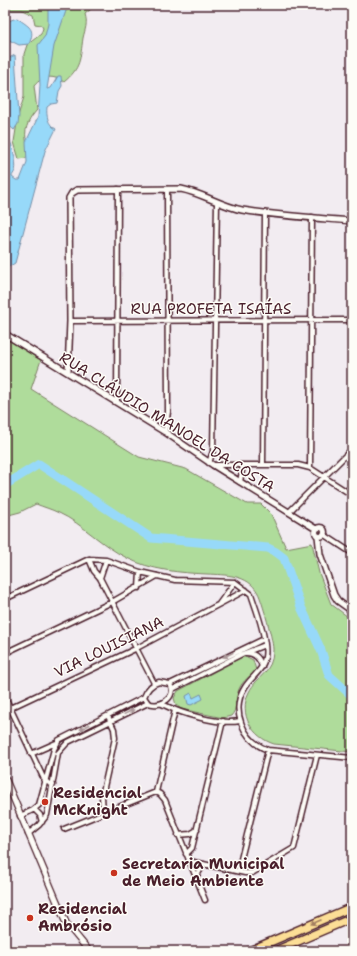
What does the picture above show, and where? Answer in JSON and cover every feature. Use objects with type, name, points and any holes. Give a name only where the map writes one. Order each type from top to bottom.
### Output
[{"type":"highway","points":[[250,950],[352,907]]},
{"type":"highway","points":[[277,950],[352,918]]},
{"type":"main road","points":[[5,778],[66,923],[89,951]]},
{"type":"street","points":[[117,402],[118,189]]},
{"type":"street","points":[[68,372],[70,321],[69,198],[72,192],[77,190],[181,189],[241,210],[352,221]]},
{"type":"street","points":[[165,432],[168,412],[167,190]]},
{"type":"street","points":[[217,202],[216,320],[213,451],[211,464],[298,465],[310,468],[352,494]]},
{"type":"street","points":[[263,464],[265,213]]},
{"type":"street","points":[[310,468],[312,217]]},
{"type":"street","name":"RUA PROFETA ISAÍAS","points":[[70,321],[352,320]]},
{"type":"street","name":"RUA CLÁUDIO MANOEL DA COSTA","points":[[5,334],[165,432],[211,464],[316,529],[322,528],[321,535]]},
{"type":"street","points":[[289,512],[352,449]]},
{"type":"street","points":[[240,482],[243,465]]},
{"type":"street","points":[[352,553],[321,535],[320,554],[334,595],[338,601],[352,611]]},
{"type":"street","points":[[89,559],[154,683]]},
{"type":"street","points":[[5,599],[89,559],[106,560],[140,572],[175,580],[234,582],[246,590],[253,600],[265,645],[265,658],[262,667],[249,680],[241,694],[238,709],[240,721],[250,739],[268,750],[352,758]]},
{"type":"street","points":[[100,578],[106,560]]},
{"type":"street","points":[[139,588],[140,572]]},
{"type":"street","points":[[5,653],[112,602],[139,588],[157,576]]},
{"type":"street","name":"VIA LOUISIANA","points":[[218,606],[234,582]]},
{"type":"street","name":"VIA LOUISIANA","points":[[10,708],[135,649],[246,590]]},
{"type":"street","points":[[31,754],[56,743],[59,740],[144,697],[154,683],[170,684],[240,649],[264,639]]},
{"type":"street","points":[[162,704],[168,700],[173,689],[242,654],[265,645]]},
{"type":"street","points":[[242,654],[248,653],[256,656],[261,662],[262,667]]},
{"type":"street","points":[[170,684],[173,689]]},
{"type":"street","points":[[5,697],[45,781],[53,785]]},
{"type":"street","points":[[144,697],[148,703]]},
{"type":"street","points":[[156,792],[175,710],[168,700]]},
{"type":"street","points":[[28,834],[42,822],[47,815],[58,753],[62,747],[148,703],[162,704],[175,710],[223,721],[240,721]]},
{"type":"street","points":[[103,813],[102,796],[114,738],[111,721],[108,716]]},
{"type":"street","points":[[186,854],[192,848],[223,721]]},
{"type":"street","points":[[20,816],[39,805],[56,743]]},
{"type":"street","points":[[238,871],[268,750]]},
{"type":"street","points":[[189,861],[252,873],[294,848],[317,755]]},
{"type":"street","points":[[39,768],[55,774]]},
{"type":"street","points":[[64,829],[156,792]]},
{"type":"street","points":[[156,792],[165,800],[205,900]]},
{"type":"street","points":[[34,809],[40,815],[42,822]]},
{"type":"street","points":[[178,835],[190,834],[196,830]]},
{"type":"street","points":[[196,877],[204,864]]},
{"type":"green space","points":[[5,5],[90,6],[91,9],[85,14],[86,24],[79,63],[74,72],[64,82],[56,78],[48,77],[37,82],[34,86],[37,110],[30,120],[26,131],[27,158],[19,159],[14,142],[18,116],[24,97],[24,54],[27,45],[41,34],[43,28],[41,25],[35,24],[33,15],[22,10],[5,10]]},
{"type":"green space","points":[[5,338],[41,360],[31,389],[139,457],[186,469],[247,504],[261,504],[271,514],[286,548],[312,543],[319,573],[331,604],[352,620],[352,752],[274,744],[259,736],[249,724],[245,708],[246,700],[252,687],[268,669],[272,658],[273,646],[260,597],[254,587],[248,582],[228,575],[176,572],[136,562],[118,553],[68,518],[36,504],[20,512],[5,516]]},
{"type":"green space","points":[[242,657],[247,657],[253,660],[256,670],[241,686],[238,692],[235,710],[231,716],[223,718],[181,709],[176,705],[174,698],[178,691]]},
{"type":"water","points":[[48,5],[68,5],[54,46],[47,89],[51,88],[58,76],[61,76],[62,86],[59,91],[57,103],[51,104],[47,107],[48,120],[56,129],[45,151],[15,263],[5,269],[5,133],[12,145],[16,163],[16,168],[12,177],[16,180],[20,180],[27,162],[26,142],[38,117],[40,85],[38,45],[45,36],[48,24]]},
{"type":"water","points":[[17,18],[30,28],[32,34],[29,44],[19,45],[5,38],[5,22]]},
{"type":"water","points":[[15,55],[19,116],[18,124],[14,130],[5,122],[5,60]]},
{"type":"water","points":[[191,693],[193,698],[201,694],[203,699],[191,705],[188,704],[186,696]]},
{"type":"waterway","points":[[5,485],[39,464],[151,538],[268,548],[276,552],[284,558],[301,607],[321,650],[329,675],[352,696]]},
{"type":"place","name":"Residencial McKnight","points":[[45,802]]},
{"type":"place","name":"Secretaria Municipal de Meio Ambiente","points":[[114,873]]},
{"type":"place","name":"Residencial Ambrósio","points":[[30,918]]}]
